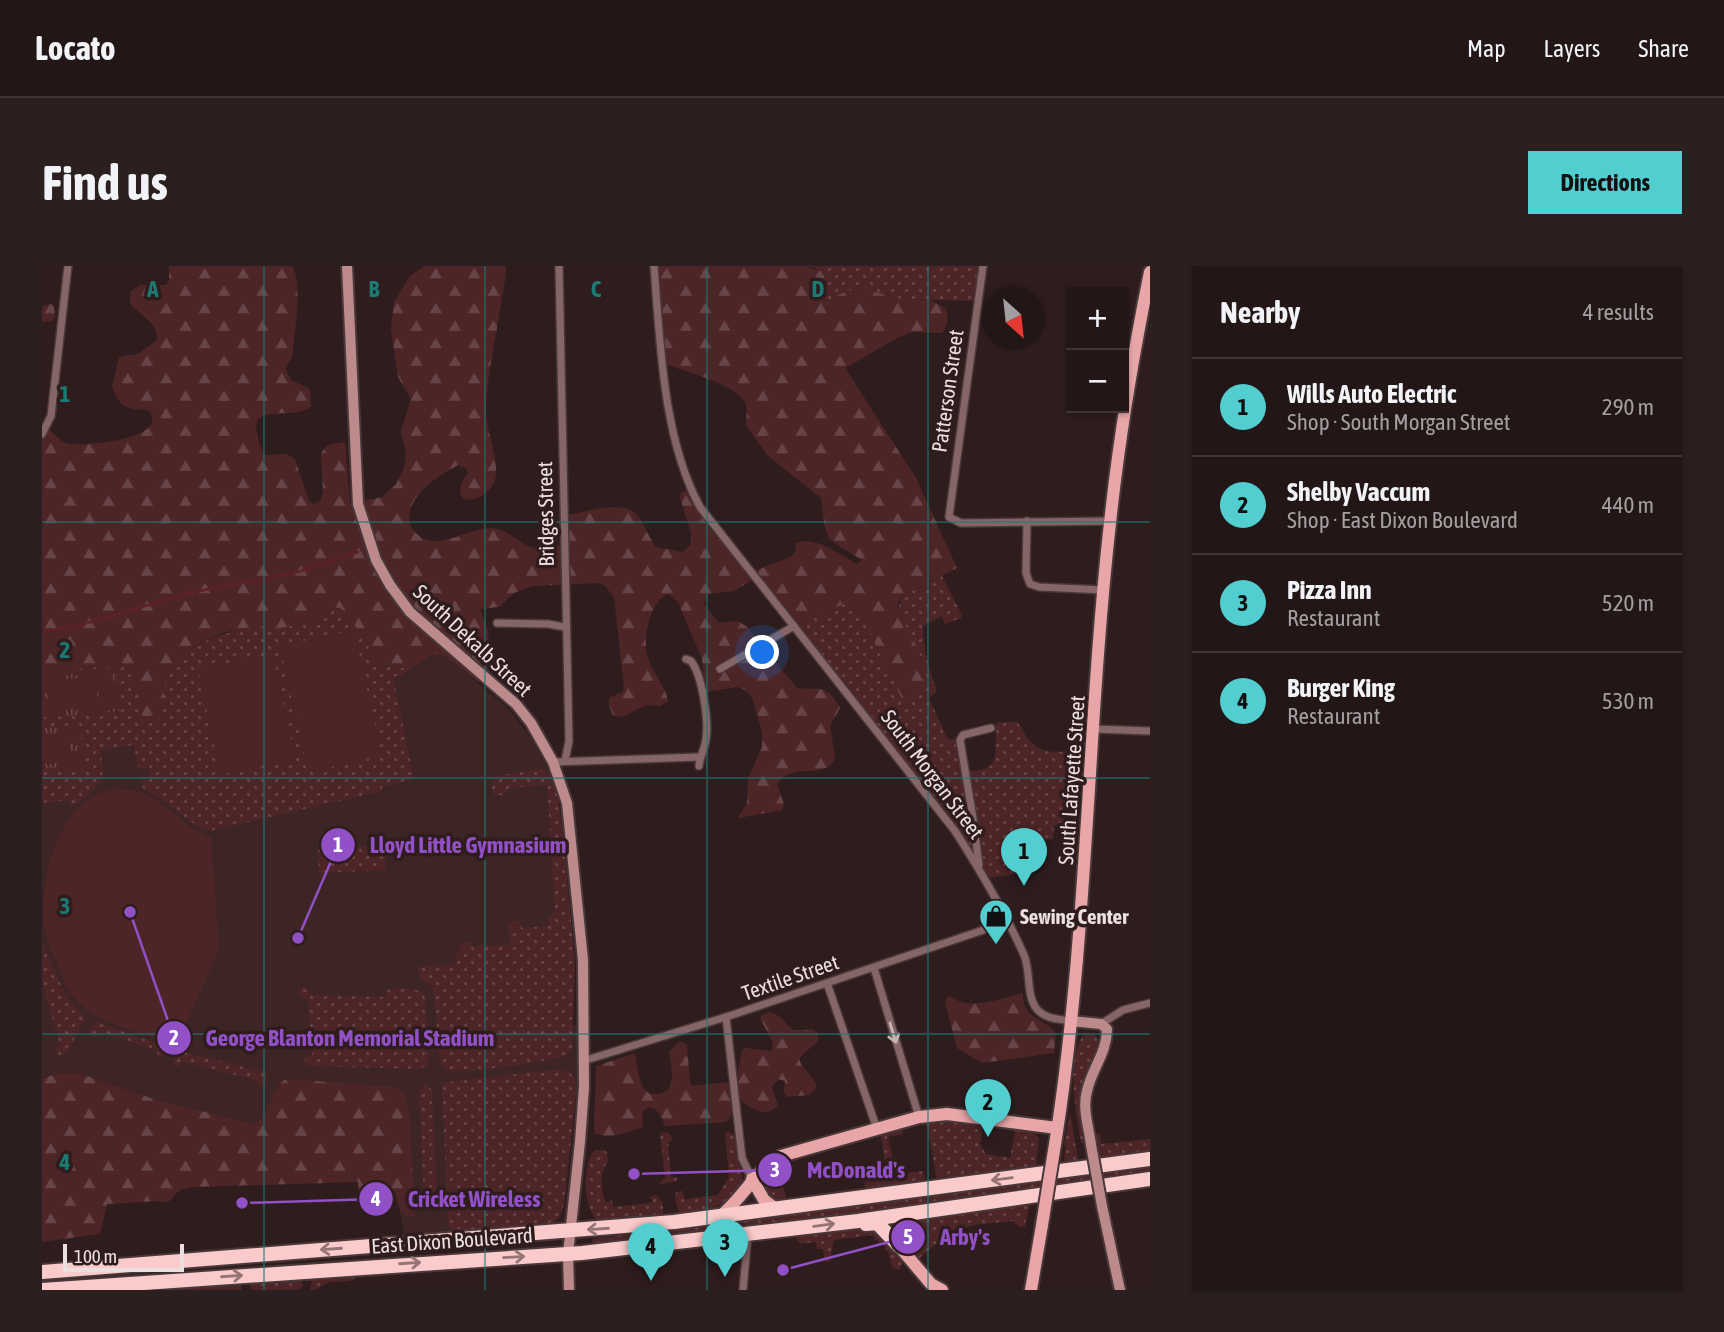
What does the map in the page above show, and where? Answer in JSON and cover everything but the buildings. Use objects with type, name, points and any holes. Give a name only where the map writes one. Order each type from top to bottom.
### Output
[{"type":"highway","name":"East Dixon Boulevard","points":[[42,1272],[717,1218],[1150,1158]]},
{"type":"highway","name":"East Dixon Boulevard","points":[[42,1290],[568,1254],[858,1221],[1150,1179]]},
{"type":"highway","points":[[900,1246],[897,1234],[901,1215]]},
{"type":"highway","points":[[858,1221],[863,1224],[877,1223],[900,1246]]},
{"type":"main road","name":"South Dekalb Street","points":[[347,266],[358,504],[376,560],[410,612],[516,704],[531,723],[564,788],[571,828],[583,960],[580,1142],[568,1254],[569,1290]]},
{"type":"main road","name":"South Lafayette Street","points":[[1031,1290],[1071,1021],[1110,521],[1129,388],[1150,272]]},
{"type":"main road","name":"South Morgan Street","points":[[1071,1021],[1101,1024]]},
{"type":"main road","points":[[1101,1024],[1107,1029],[1106,1043],[1085,1101],[1102,1206],[1120,1290]]},
{"type":"main road","points":[[717,1218],[732,1206],[767,1164],[787,1153],[919,1117],[955,1114],[1056,1133]]},
{"type":"main road","points":[[752,1179],[764,1200],[776,1209]]},
{"type":"main road","points":[[900,1246],[916,1268],[937,1289]]},
{"type":"street","points":[[42,435],[51,416],[68,266]]},
{"type":"street","name":"Bridges Street","points":[[559,266],[569,741],[565,761]]},
{"type":"street","name":"South Morgan Street","points":[[654,266],[662,363],[676,438],[688,482],[707,517],[955,831],[979,869],[1026,960],[1035,1007],[1045,1016],[1071,1021]]},
{"type":"street","name":"Patterson Street","points":[[983,266],[948,513],[952,520],[961,523],[1027,521]]},
{"type":"street","points":[[1104,590],[1039,587],[1030,584],[1026,573],[1027,521],[1110,521]]},
{"type":"street","points":[[497,623],[565,627]]},
{"type":"street","points":[[720,669],[794,626]]},
{"type":"street","points":[[686,659],[691,660],[696,668],[704,701],[706,740],[699,766]]},
{"type":"street","points":[[979,869],[960,740],[963,735],[991,728]]},
{"type":"street","points":[[1094,729],[1150,731]]},
{"type":"street","points":[[553,762],[700,757]]},
{"type":"street","name":"Textile Street","points":[[583,1061],[726,1017],[1007,922]]},
{"type":"street","points":[[874,968],[919,1117]]},
{"type":"street","points":[[827,983],[877,1129]]},
{"type":"street","points":[[1101,1024],[1123,1010],[1150,1003]]},
{"type":"street","points":[[726,1017],[741,1158],[752,1179]]},
{"type":"street","points":[[743,1290],[748,1233]]},
{"type":"shaded area","points":[[438,650],[510,710],[533,741],[550,773],[562,826],[574,948],[572,1027],[578,1023],[578,1071],[564,1205],[554,1223],[406,1240],[395,1191],[278,1085],[267,1113],[255,1124],[157,1100],[81,1074],[60,1073],[42,1077],[42,659]]},
{"type":"green space","points":[[169,266],[292,266],[297,283],[297,306],[292,357],[285,368],[291,380],[310,389],[311,406],[304,410],[260,418],[256,424],[258,440],[266,455],[287,454],[295,459],[309,501],[313,504],[321,500],[323,492],[323,450],[345,442],[350,504],[382,497],[396,484],[404,468],[406,454],[401,431],[411,399],[398,377],[391,329],[394,302],[410,276],[424,266],[506,266],[486,405],[496,467],[493,485],[478,498],[464,498],[460,494],[461,485],[468,473],[466,468],[458,465],[430,483],[414,501],[409,518],[414,530],[424,539],[434,541],[477,530],[498,529],[531,547],[546,548],[563,545],[563,516],[610,507],[628,509],[635,513],[656,547],[683,552],[691,544],[691,533],[680,497],[681,493],[687,490],[708,525],[752,580],[734,591],[708,594],[704,604],[719,623],[738,621],[747,627],[797,688],[822,689],[835,700],[840,708],[830,726],[835,758],[830,765],[824,769],[799,772],[783,778],[777,785],[784,804],[782,810],[738,818],[747,803],[748,778],[762,747],[762,732],[753,700],[748,692],[738,687],[705,692],[702,659],[678,602],[668,594],[652,612],[646,647],[649,661],[668,701],[661,706],[646,705],[622,717],[613,715],[609,698],[622,692],[624,688],[614,597],[599,583],[532,586],[514,593],[499,607],[480,609],[488,631],[491,671],[478,682],[446,657],[437,654],[406,669],[392,665],[373,666],[367,652],[369,646],[366,640],[342,609],[337,608],[326,611],[315,622],[269,630],[260,625],[222,633],[194,646],[166,677],[161,716],[157,720],[143,721],[138,690],[132,677],[120,665],[42,672],[42,437],[49,429],[67,443],[93,444],[124,439],[149,428],[152,420],[148,410],[125,406],[112,386],[119,357],[138,354],[157,340],[152,324],[130,304],[130,292],[140,285],[166,285],[169,281]]},
{"type":"green space","points":[[654,266],[804,266],[822,272],[825,283],[821,296],[825,302],[846,291],[862,288],[900,299],[930,300],[945,308],[947,321],[942,333],[913,332],[899,337],[845,368],[916,478],[957,568],[902,596],[898,603],[898,611],[924,664],[925,685],[916,697],[901,697],[859,610],[852,604],[846,603],[794,626],[751,572],[792,556],[796,543],[803,541],[828,547],[857,564],[862,560],[830,540],[825,528],[821,498],[767,455],[746,425],[746,405],[739,395],[719,383],[662,363]]},
{"type":"green space","points":[[804,266],[983,266],[978,301],[900,299],[880,293],[846,291],[825,302],[821,296],[825,283],[816,268]]},
{"type":"green space","points":[[54,305],[55,317],[52,321],[42,322],[42,306]]},
{"type":"green space","points":[[942,576],[962,615],[961,618],[945,624],[942,616],[923,626],[927,659],[937,691],[929,698],[948,740],[954,739],[961,751],[964,770],[985,769],[991,765],[995,753],[996,725],[999,722],[1017,722],[1029,740],[1047,751],[1061,752],[1082,748],[1074,824],[1054,825],[1053,839],[1031,840],[1030,862],[1021,872],[1013,875],[984,878],[955,831],[794,626],[846,603],[859,610],[898,611],[902,596]]},
{"type":"green space","points":[[330,608],[342,609],[366,640],[369,646],[367,652],[376,667],[415,666],[393,677],[413,774],[410,780],[382,787],[382,791],[210,831],[198,827],[143,788],[141,779],[149,780],[149,769],[138,769],[134,745],[101,750],[103,781],[74,806],[70,805],[69,800],[42,803],[42,672],[120,665],[135,682],[142,719],[161,716],[166,677],[172,666],[192,648],[230,632],[255,626],[260,625],[266,629],[318,620],[322,613]]},
{"type":"green space","points":[[354,630],[382,756],[308,772],[280,646]]},
{"type":"green space","points":[[273,654],[295,759],[220,775],[198,669]]},
{"type":"green space","points":[[116,667],[120,711],[45,718],[43,674]]},
{"type":"green space","points":[[113,675],[116,703],[102,705],[100,676]]},
{"type":"green space","points":[[95,676],[98,705],[85,706],[82,677]]},
{"type":"green space","points":[[77,678],[80,707],[67,708],[64,679]]},
{"type":"green space","points":[[60,680],[63,709],[49,710],[47,681]]},
{"type":"green space","points":[[80,725],[84,769],[42,772],[42,728]]},
{"type":"green space","points":[[68,734],[70,762],[57,763],[55,735]]},
{"type":"green space","points":[[50,735],[53,764],[42,764],[42,736]]},
{"type":"green space","points":[[538,769],[549,776],[559,801],[575,964],[572,1048],[567,1055],[546,1060],[449,1071],[440,1061],[434,992],[431,986],[419,977],[418,967],[457,963],[456,953],[461,949],[459,945],[470,941],[471,946],[510,945],[508,922],[520,921],[521,928],[549,926],[548,919],[555,910],[547,785],[509,788],[505,795],[494,795],[492,787],[496,776]]},
{"type":"green space","points":[[112,789],[143,793],[211,837],[219,949],[177,1044],[113,1024],[79,1003],[63,978],[45,931],[44,892],[60,835],[79,807]]},
{"type":"green space","points":[[384,845],[386,870],[319,873],[318,850]]},
{"type":"green space","points":[[42,941],[63,990],[72,1004],[86,1017],[68,1051],[60,1056],[53,1049],[60,1045],[42,981]]},
{"type":"green space","points":[[306,986],[311,995],[386,997],[387,990],[400,987],[422,991],[425,998],[429,1061],[427,1066],[419,1069],[307,1066],[304,1057],[312,1055],[308,999],[300,998],[299,990]]},
{"type":"green space","points":[[1023,993],[1026,1009],[1030,1014],[1056,1034],[1054,1053],[982,1063],[957,1048],[945,1002],[947,997],[976,1003]]},
{"type":"green space","points":[[770,1012],[791,1028],[802,1031],[811,1029],[818,1033],[818,1041],[799,1058],[817,1088],[809,1095],[787,1097],[784,1092],[785,1081],[778,1079],[772,1087],[778,1106],[766,1112],[747,1105],[741,1099],[736,1086],[742,1051],[745,1048],[773,1049],[772,1041],[760,1018]]},
{"type":"green space","points":[[96,1022],[164,1046],[167,1049],[165,1056],[158,1059],[157,1051],[99,1031],[93,1037],[89,1031]]},
{"type":"green space","points":[[1085,1033],[1095,1035],[1099,1041],[1084,1144],[1081,1142],[1077,1117],[1074,1070],[1075,1056]]},
{"type":"green space","points":[[678,1042],[687,1045],[692,1086],[729,1082],[732,1109],[726,1122],[665,1126],[659,1114],[650,1108],[642,1112],[643,1127],[612,1135],[594,1133],[596,1066],[635,1053],[643,1087],[651,1094],[664,1092],[671,1084],[672,1078],[669,1052]]},
{"type":"green space","points":[[179,1051],[268,1073],[264,1087],[257,1085],[258,1081],[181,1061],[179,1066],[175,1067],[173,1062]]},
{"type":"green space","points":[[553,1070],[569,1073],[577,1086],[564,1205],[559,1218],[548,1226],[456,1236],[448,1225],[442,1085],[447,1082]]},
{"type":"green space","points":[[60,1073],[81,1074],[157,1100],[255,1124],[265,1113],[277,1087],[287,1079],[397,1087],[403,1093],[409,1109],[415,1217],[402,1212],[395,1191],[359,1194],[358,1182],[192,1187],[177,1192],[167,1202],[107,1204],[98,1234],[42,1242],[42,1078]]},
{"type":"green space","points":[[425,1084],[432,1090],[437,1202],[433,1207],[426,1206],[424,1202],[419,1091]]},
{"type":"green space","points":[[1070,1113],[1079,1165],[1063,1166],[1064,1145]]},
{"type":"green space","points":[[942,1118],[995,1125],[995,1129],[983,1128],[980,1144],[986,1154],[1010,1158],[1015,1132],[1002,1128],[1031,1129],[1039,1139],[1036,1168],[937,1180],[926,1121]]},
{"type":"green space","points":[[902,1126],[903,1134],[888,1137],[896,1174],[923,1171],[925,1179],[921,1183],[866,1189],[864,1180],[868,1176],[872,1182],[888,1178],[880,1132]]},
{"type":"green space","points":[[728,1131],[735,1136],[743,1183],[724,1203],[680,1214],[675,1200],[676,1192],[683,1191],[684,1199],[718,1195],[729,1177],[725,1134]]},
{"type":"green space","points":[[668,1132],[673,1139],[668,1143],[671,1177],[678,1178],[676,1181],[658,1185],[665,1178],[660,1133]]},
{"type":"green space","points":[[1100,1134],[1101,1144],[1150,1139],[1150,1154],[1099,1161],[1094,1136]]},
{"type":"green space","points":[[595,1150],[607,1152],[608,1162],[603,1171],[602,1182],[606,1203],[612,1200],[613,1207],[650,1203],[653,1201],[649,1197],[656,1195],[663,1203],[663,1213],[655,1219],[600,1222],[594,1217],[587,1198],[586,1175]]},
{"type":"green space","points":[[778,1161],[786,1198],[777,1199],[768,1195],[762,1181],[764,1174]]},
{"type":"green space","points":[[1150,1165],[1150,1173],[789,1222],[591,1245],[593,1239],[920,1198],[978,1186]]},
{"type":"green space","points":[[1031,1199],[1025,1226],[1019,1227],[1013,1221],[974,1225],[944,1238],[918,1259],[904,1236],[907,1220]]},
{"type":"green space","points":[[876,1227],[903,1260],[900,1270],[892,1268],[887,1251],[873,1235],[834,1240],[830,1261],[825,1262],[823,1249],[817,1249],[816,1242],[801,1244],[796,1239],[800,1234]]},
{"type":"green space","points":[[315,1277],[355,1279],[329,1283],[310,1290]]},
{"type":"green space","points":[[300,1278],[303,1286],[299,1290],[252,1290],[250,1287],[251,1282]]},
{"type":"green space","points":[[240,1283],[242,1290],[120,1290]]},
{"type":"waterway","points":[[42,631],[77,626],[189,593],[298,572],[358,552]]},
{"type":"place","name":"Wills Auto Electric","points":[[1024,886]]},
{"type":"place","name":"George Blanton Memorial Stadium","points":[[130,912]]},
{"type":"place","name":"Lloyd Little Gymnasium","points":[[298,938]]},
{"type":"place","name":"Sewing Center","points":[[996,946]]},
{"type":"place","name":"Shelby Vaccum","points":[[988,1137]]},
{"type":"place","name":"McDonald's","points":[[634,1174]]},
{"type":"place","name":"Cricket Wireless","points":[[242,1203]]},
{"type":"place","name":"Arby's","points":[[783,1270]]},
{"type":"place","name":"Pizza Inn","points":[[725,1277]]},
{"type":"place","name":"Burger King","points":[[651,1281]]}]
